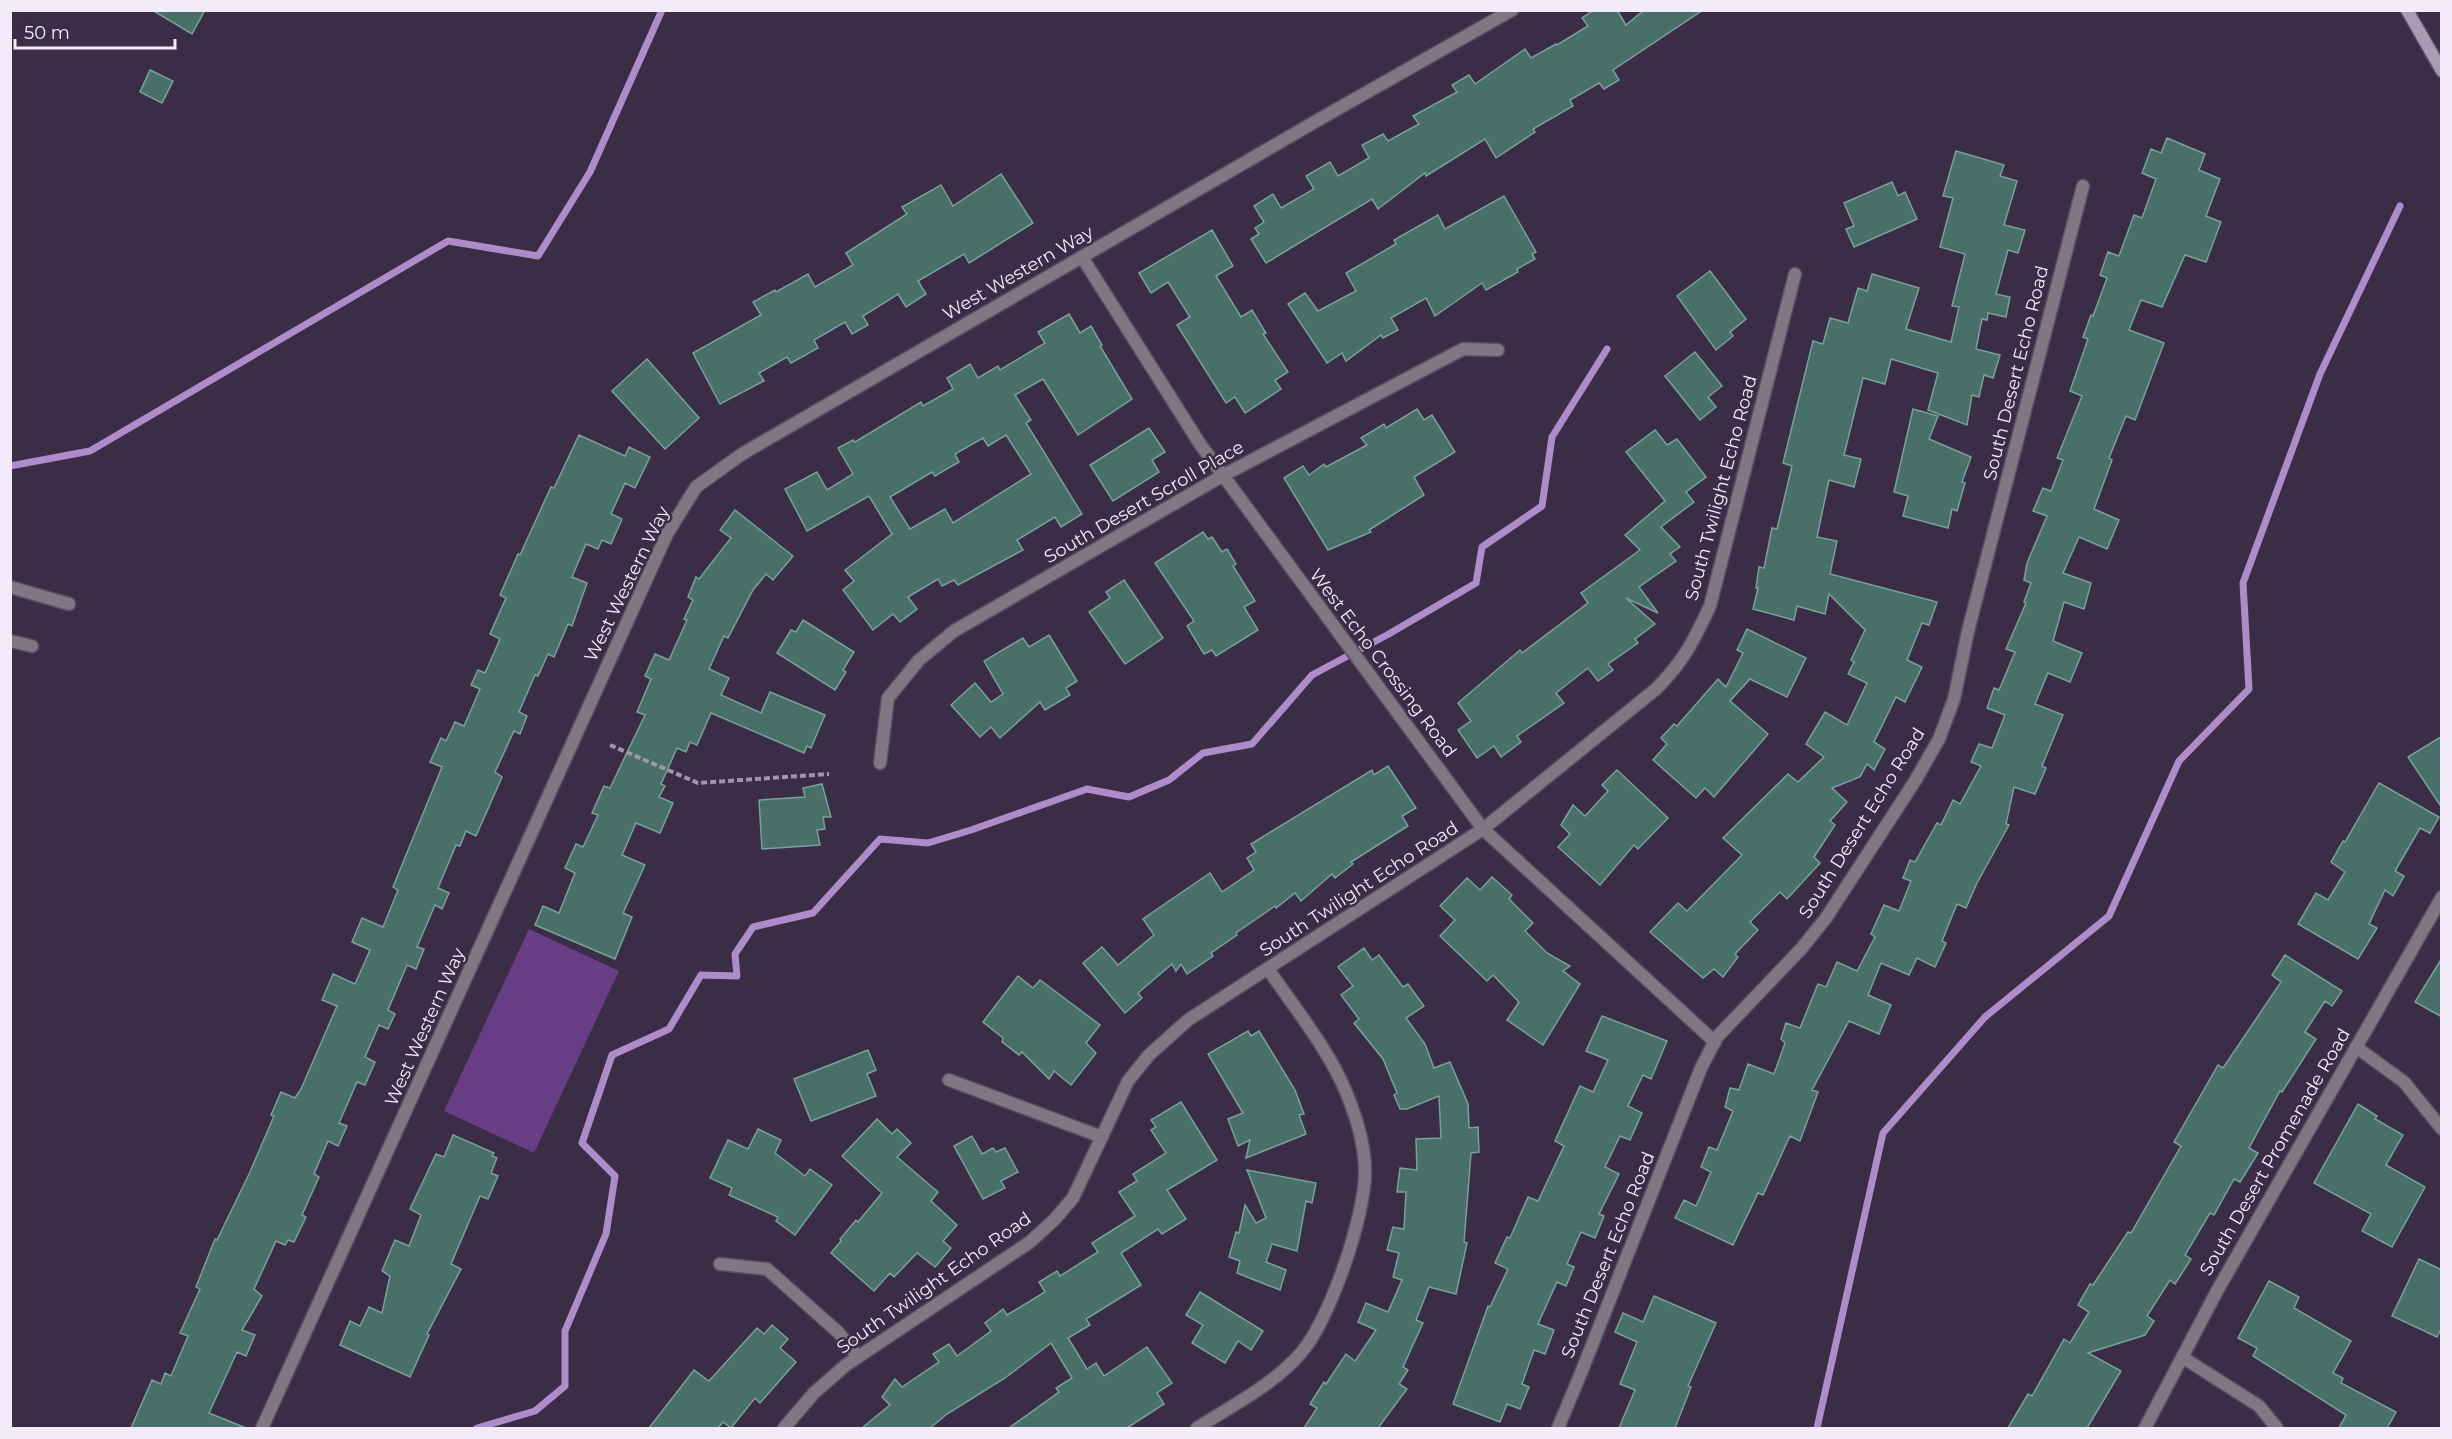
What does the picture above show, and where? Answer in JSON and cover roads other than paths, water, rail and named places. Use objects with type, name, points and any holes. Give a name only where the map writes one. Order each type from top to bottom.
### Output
[{"type":"main road","points":[[2407,10],[2442,71]]},
{"type":"street","name":"West Western Way","points":[[262,1428],[667,534],[696,487],[742,454],[1512,10]]},
{"type":"street","name":"South Desert Echo Road","points":[[1558,1428],[1701,1068],[1715,1042],[1734,1018],[1801,949],[1826,918],[1915,781],[1939,739],[1954,699],[1968,631],[2083,186]]},
{"type":"street","name":"West Echo Crossing Road","points":[[1082,256],[1222,476],[1483,829],[1715,1042]]},
{"type":"street","name":"South Twilight Echo Road","points":[[784,1428],[814,1394],[858,1357],[1038,1235],[1073,1198],[1128,1081],[1149,1055],[1188,1020],[1483,829],[1656,689],[1678,667],[1691,647],[1710,606],[1795,274]]},
{"type":"street","name":"South Desert Scroll Place","points":[[880,762],[888,698],[920,660],[954,631],[1222,476],[1463,349],[1498,350]]},
{"type":"street","points":[[10,587],[69,604]]},
{"type":"street","points":[[10,641],[32,646]]},
{"type":"street","name":"South Desert Promenade Road","points":[[2145,1428],[2217,1291],[2442,897]]},
{"type":"street","points":[[1197,1428],[1275,1376],[1301,1354],[1318,1329],[1339,1281],[1362,1204],[1365,1172],[1361,1137],[1346,1091],[1323,1050],[1268,969]]},
{"type":"street","points":[[2356,1047],[2404,1082],[2442,1129]]},
{"type":"street","points":[[949,1080],[1102,1137]]},
{"type":"street","points":[[720,1264],[767,1269],[839,1333],[858,1357]]},
{"type":"street","points":[[2182,1357],[2252,1401],[2277,1428]]},
{"type":"waterway","points":[[10,466],[90,451],[448,241],[538,256],[590,172],[662,10]]},
{"type":"waterway","points":[[1817,1428],[1883,1133],[1985,1017],[2109,916],[2179,761],[2249,689],[2243,583],[2320,374],[2400,206]]},
{"type":"waterway","points":[[477,1428],[535,1411],[565,1386],[565,1331],[606,1234],[615,1176],[582,1143],[612,1055],[669,1029],[701,975],[737,976],[735,954],[753,927],[813,913],[880,839],[928,843],[1087,789],[1129,797],[1169,780],[1203,753],[1252,744],[1312,675],[1387,635],[1476,583],[1482,547],[1542,506],[1552,437],[1607,349]]}]
